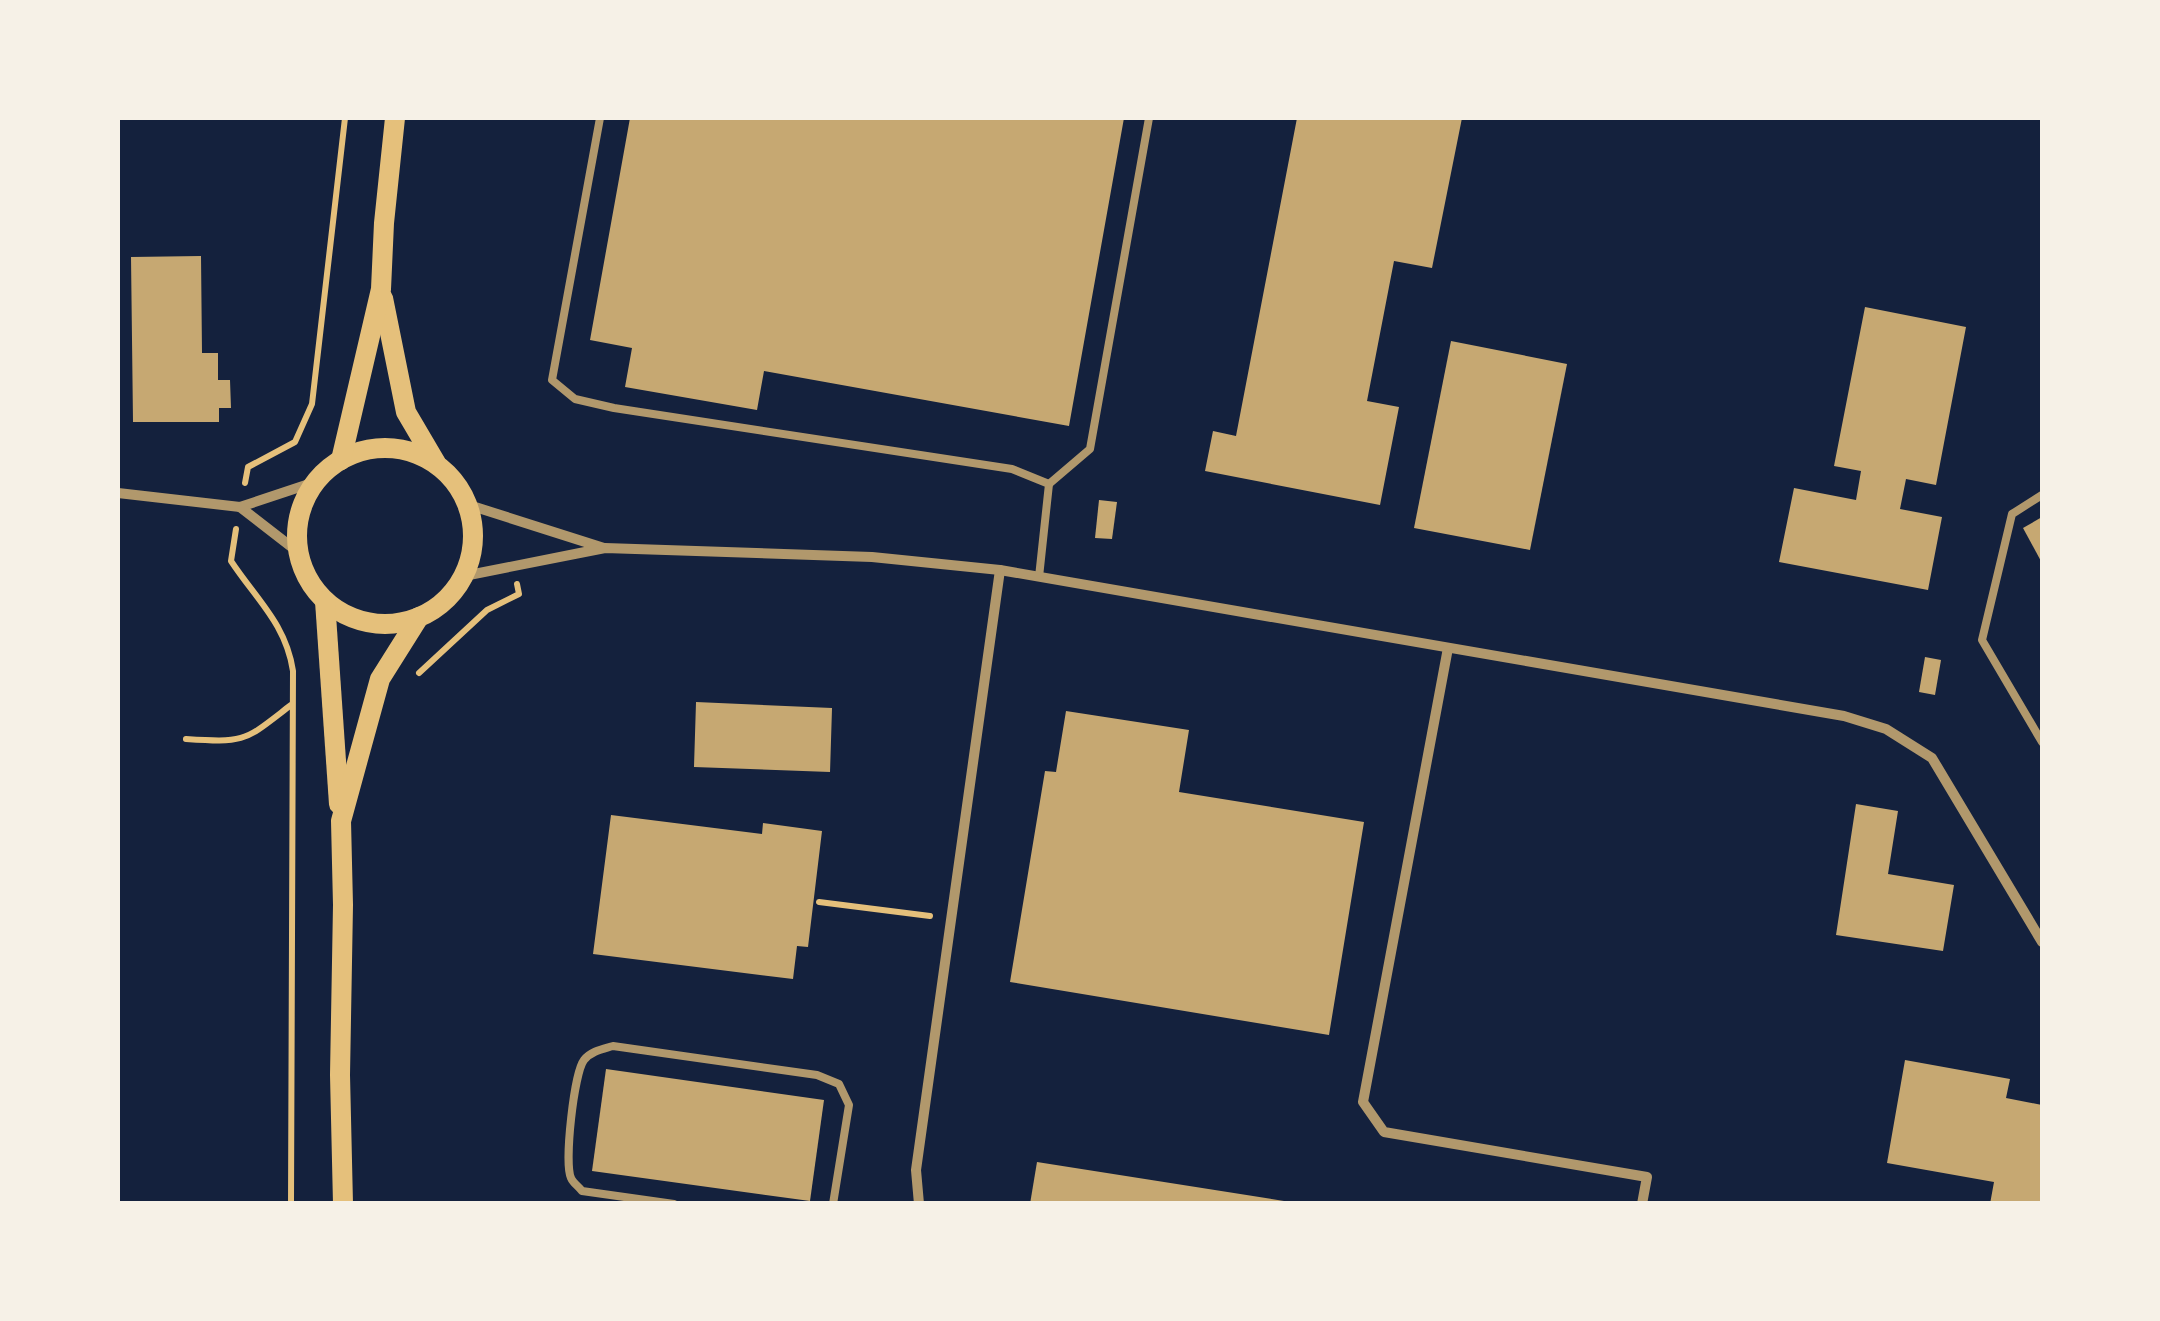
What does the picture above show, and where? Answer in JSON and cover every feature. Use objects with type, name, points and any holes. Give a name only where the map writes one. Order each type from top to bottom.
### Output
[{"type":"main road","points":[[341,460],[382,289],[393,128]]},
{"type":"main road","points":[[382,289],[406,412],[438,465]]},
{"type":"main road","points":[[365,450],[415,452],[438,465],[456,482],[469,506],[474,542],[464,576],[445,601],[419,617],[394,624],[346,614],[325,600],[304,570],[298,552],[299,515],[315,482],[341,460],[365,450]]},
{"type":"main road","points":[[325,600],[343,904],[343,1204]]},
{"type":"main road","points":[[340,820],[380,679],[419,617]]},
{"type":"street","points":[[118,493],[240,507],[315,482]]},
{"type":"street","points":[[469,506],[605,548]]},
{"type":"street","points":[[240,507],[298,552]]},
{"type":"street","points":[[464,576],[605,548],[872,557],[1039,576],[1844,716],[1886,729],[1932,758],[2042,942]]},
{"type":"street","points":[[919,1204],[916,1170],[1000,570]]},
{"type":"street","points":[[1448,648],[1363,1102],[1384,1132],[1647,1177],[1642,1204]]},
{"type":"lane","points":[[600,118],[552,380],[576,398],[614,408],[1012,469],[1048,484]]},
{"type":"lane","points":[[1039,576],[1048,484],[1090,449],[1149,118]]},
{"type":"lane","points":[[2042,495],[2012,514],[1982,640],[2042,742]]},
{"type":"lane","points":[[674,1204],[582,1190],[570,1177],[576,1079],[584,1060],[596,1051],[613,1046],[817,1075],[840,1084],[849,1106],[833,1204]]},
{"type":"path","points":[[292,1204],[290,647],[231,561],[248,467],[295,442],[312,404],[345,118]]},
{"type":"path","points":[[186,739],[246,739],[292,704]]},
{"type":"path","points":[[819,902],[951,919]]},
{"type":"building","points":[[630,118],[1124,118],[1069,426],[764,371],[757,410],[625,387],[632,348],[590,340]]},
{"type":"building","points":[[1297,118],[1462,118],[1432,268],[1394,261],[1367,401],[1399,407],[1380,505],[1205,471],[1213,431],[1236,436]]},
{"type":"building","points":[[201,256],[202,353],[218,353],[218,380],[230,380],[231,408],[219,408],[219,422],[133,422],[131,257]]},
{"type":"building","points":[[1865,307],[1966,327],[1936,485],[1906,479],[1900,509],[1942,517],[1928,590],[1779,562],[1794,488],[1856,500],[1861,471],[1834,466]]},
{"type":"building","points":[[1451,341],[1567,364],[1530,550],[1414,528]]},
{"type":"building","points":[[1099,500],[1117,502],[1112,539],[1095,538]]},
{"type":"building","points":[[2042,517],[2042,563],[2023,528]]},
{"type":"building","points":[[1925,657],[1941,660],[1935,695],[1919,692]]},
{"type":"building","points":[[696,702],[832,708],[830,772],[694,767]]},
{"type":"building","points":[[1066,711],[1189,730],[1179,792],[1364,822],[1329,1035],[1010,982],[1045,771],[1056,772]]},
{"type":"building","points":[[1856,804],[1898,811],[1888,874],[1954,885],[1943,951],[1836,935]]},
{"type":"building","points":[[611,815],[762,834],[763,823],[822,831],[808,947],[797,946],[793,979],[593,954]]},
{"type":"building","points":[[1905,1060],[2010,1079],[2006,1098],[2042,1105],[2042,1204],[1990,1204],[1994,1182],[1887,1163]]},
{"type":"building","points":[[606,1069],[824,1100],[810,1201],[592,1171]]},
{"type":"building","points":[[1037,1162],[1284,1201],[1284,1204],[1030,1204]]}]
